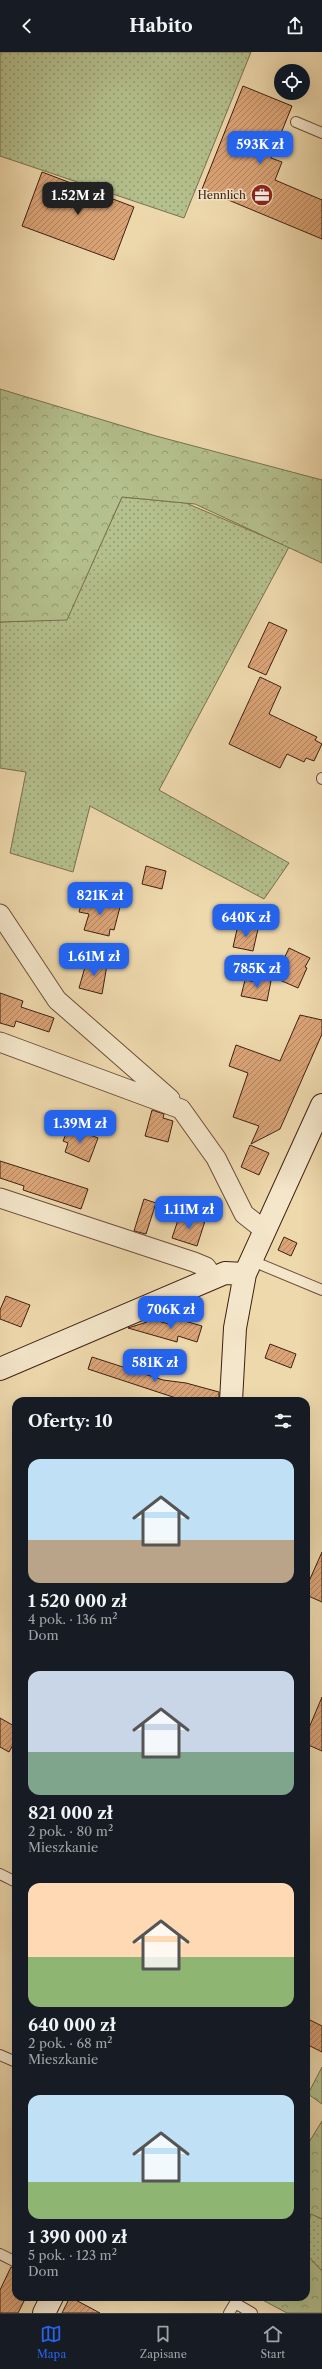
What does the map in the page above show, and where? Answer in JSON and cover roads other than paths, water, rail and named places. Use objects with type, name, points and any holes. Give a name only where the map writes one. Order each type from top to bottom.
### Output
[{"type":"street","points":[[1,917],[57,1000],[181,1109],[216,1158],[244,1214],[264,1230]]},
{"type":"street","points":[[0,1042],[181,1109]]},
{"type":"street","points":[[231,1397],[235,1328],[247,1267],[322,1105]]},
{"type":"street","points":[[0,1198],[194,1262],[206,1267],[213,1277]]},
{"type":"street","points":[[0,1369],[213,1277],[247,1267]]},
{"type":"street","points":[[44,2313],[50,2301]]},
{"type":"lane","points":[[296,122],[322,133]]},
{"type":"lane","points":[[247,1267],[322,1290]]},
{"type":"lane","points":[[0,1874],[12,1880]]},
{"type":"lane","points":[[0,2055],[12,2060]]},
{"type":"lane","points":[[0,2254],[12,2260]]},
{"type":"lane","points":[[242,2301],[249,2311]]},
{"type":"lane","points":[[230,2313],[236,2303],[249,2311]]},
{"type":"place","name":"Hennlich","points":[[262,195]]}]
